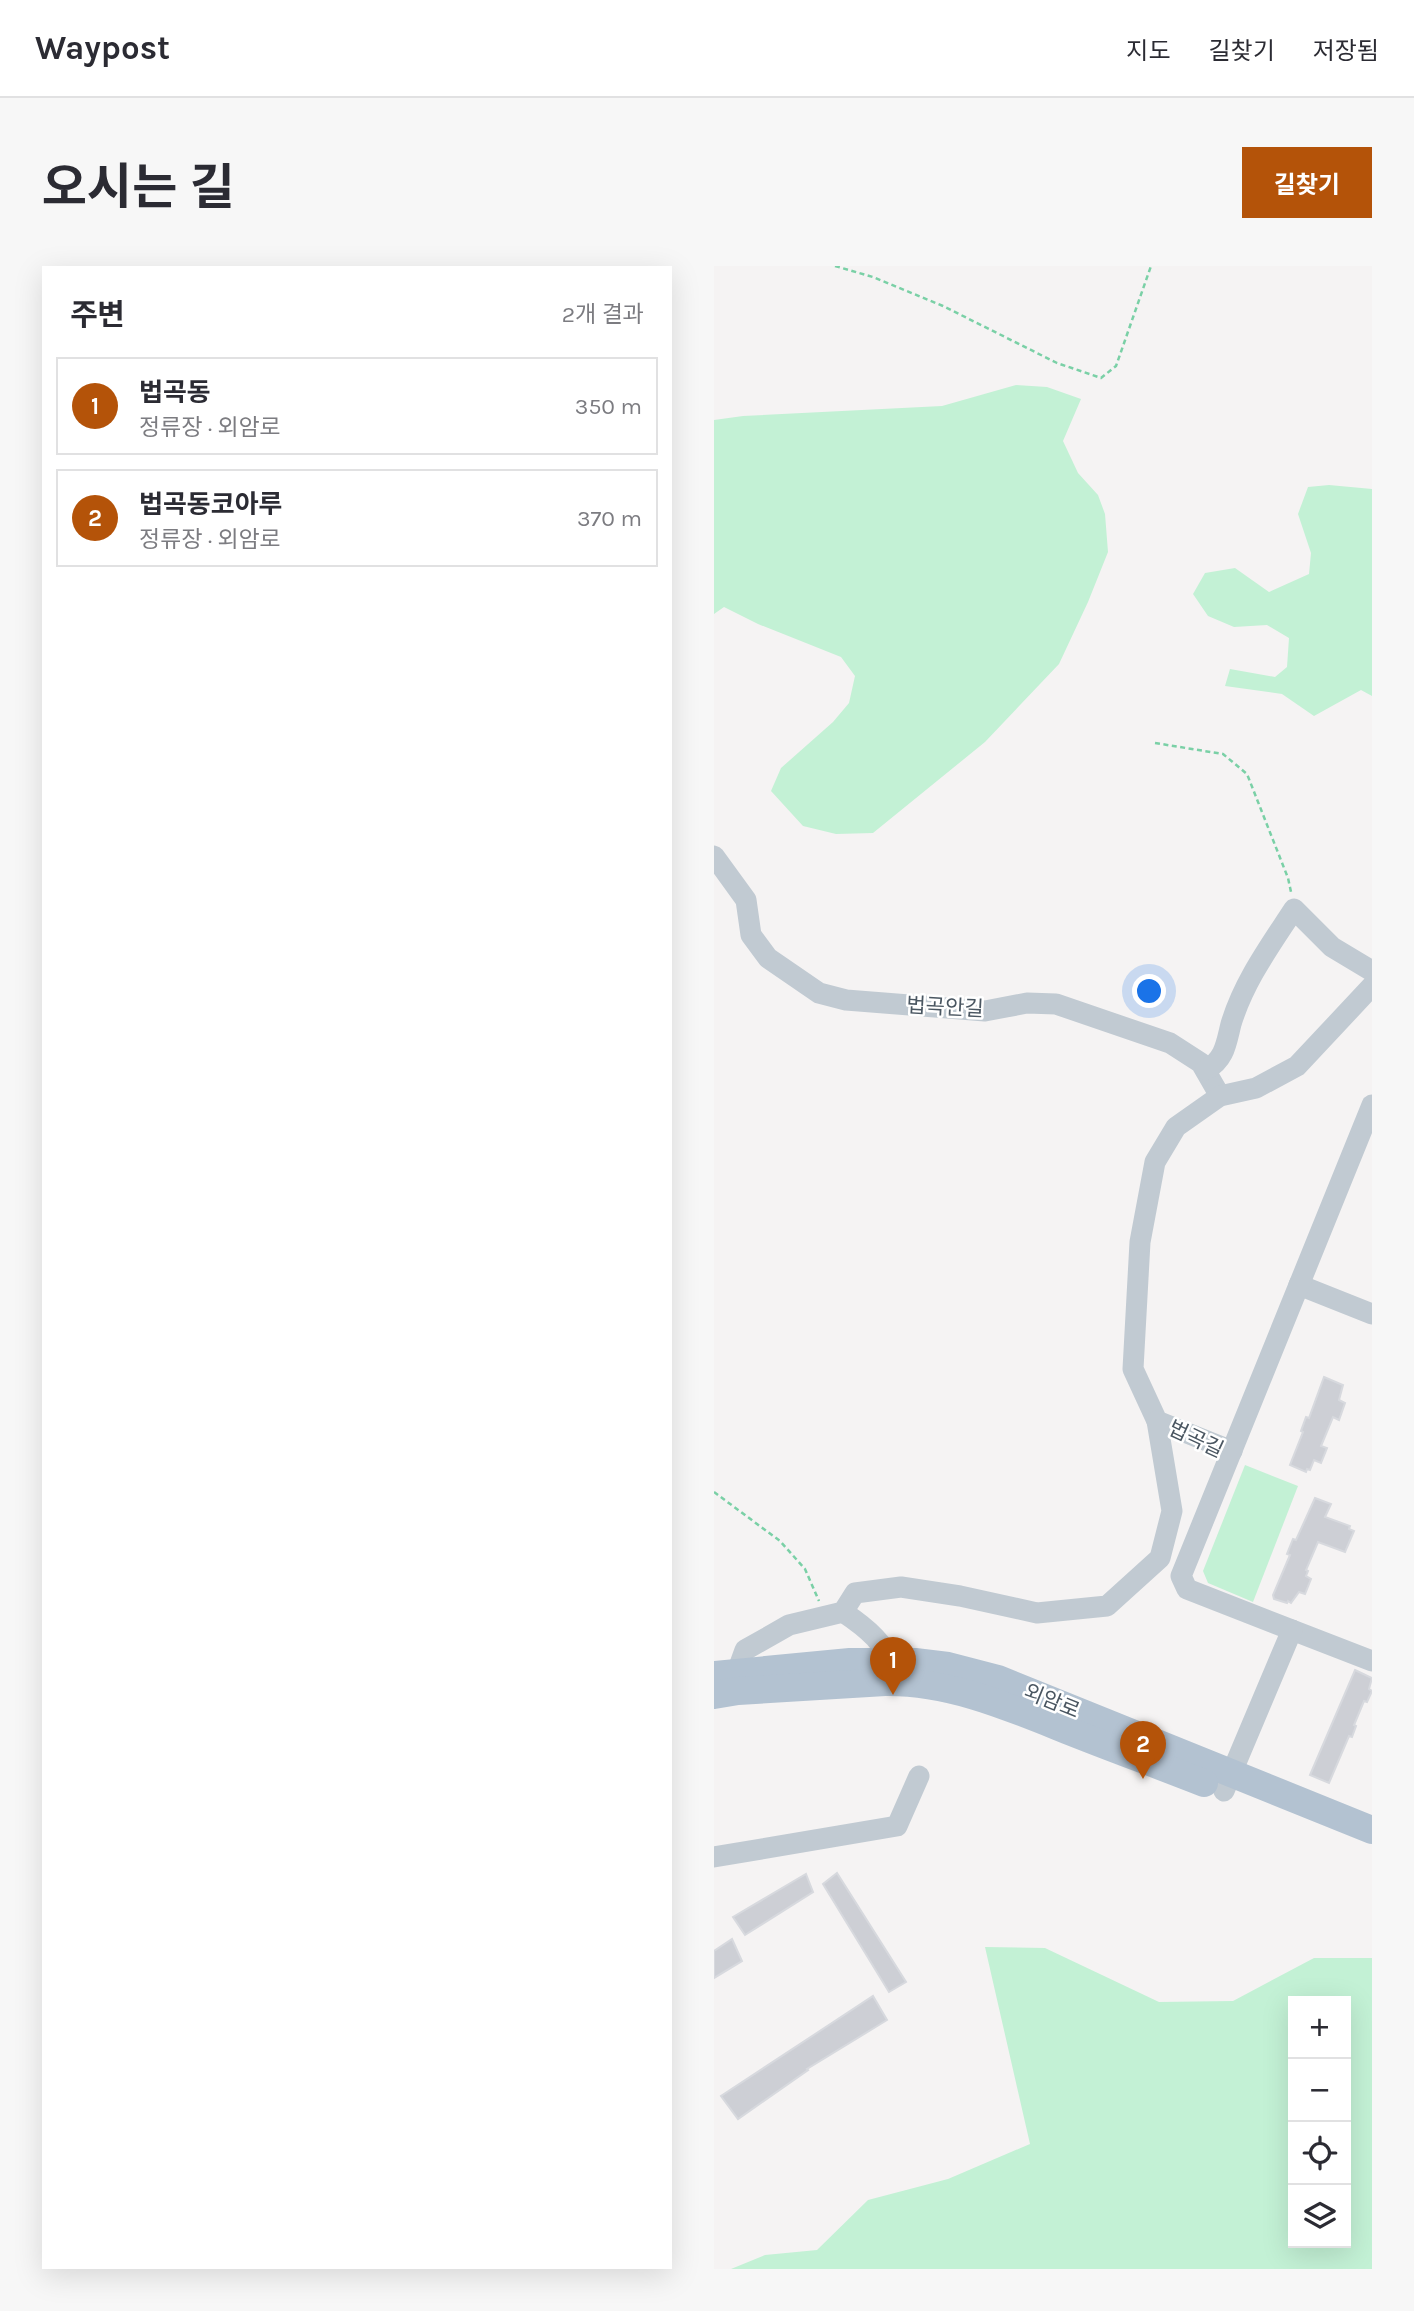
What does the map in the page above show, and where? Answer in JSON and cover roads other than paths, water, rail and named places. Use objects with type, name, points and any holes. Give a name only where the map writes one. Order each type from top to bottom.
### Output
[{"type":"main road","name":"외암로","points":[[726,1683],[892,1672],[907,1682],[949,1689],[1002,1705],[1372,1830]]},
{"type":"main road","name":"외암로","points":[[1227,1782],[1372,1847]]},
{"type":"street","name":"법곡안길","points":[[714,856],[746,900],[751,935],[768,958],[819,993],[846,1000],[985,1011],[1027,1003],[1056,1004],[1170,1043],[1201,1063],[1220,1096]]},
{"type":"street","points":[[1206,1070],[1215,1065],[1227,1046],[1231,1025],[1246,985],[1294,909],[1332,947],[1372,971]]},
{"type":"street","name":"법곡길","points":[[1372,986],[1297,1066],[1256,1088],[1220,1096],[1176,1128],[1155,1162],[1140,1242],[1133,1369],[1157,1421],[1232,1451],[1181,1576],[1186,1589],[1372,1661]]},
{"type":"street","points":[[1232,1451],[1372,1105]]},
{"type":"street","points":[[1299,1285],[1372,1314]]},
{"type":"street","points":[[834,1615],[855,1593],[901,1587],[1037,1613],[1107,1606],[1160,1558],[1172,1511],[1157,1421]]},
{"type":"street","points":[[726,1683],[745,1650],[789,1625],[834,1615],[863,1626],[886,1651],[892,1672]]},
{"type":"street","points":[[1227,1782],[1292,1630]]},
{"type":"street","points":[[714,1857],[897,1826],[919,1776]]},
{"type":"place","name":"법곡동","points":[[893,1695]]},
{"type":"place","name":"법곡동코아루","points":[[1143,1779]]}]
